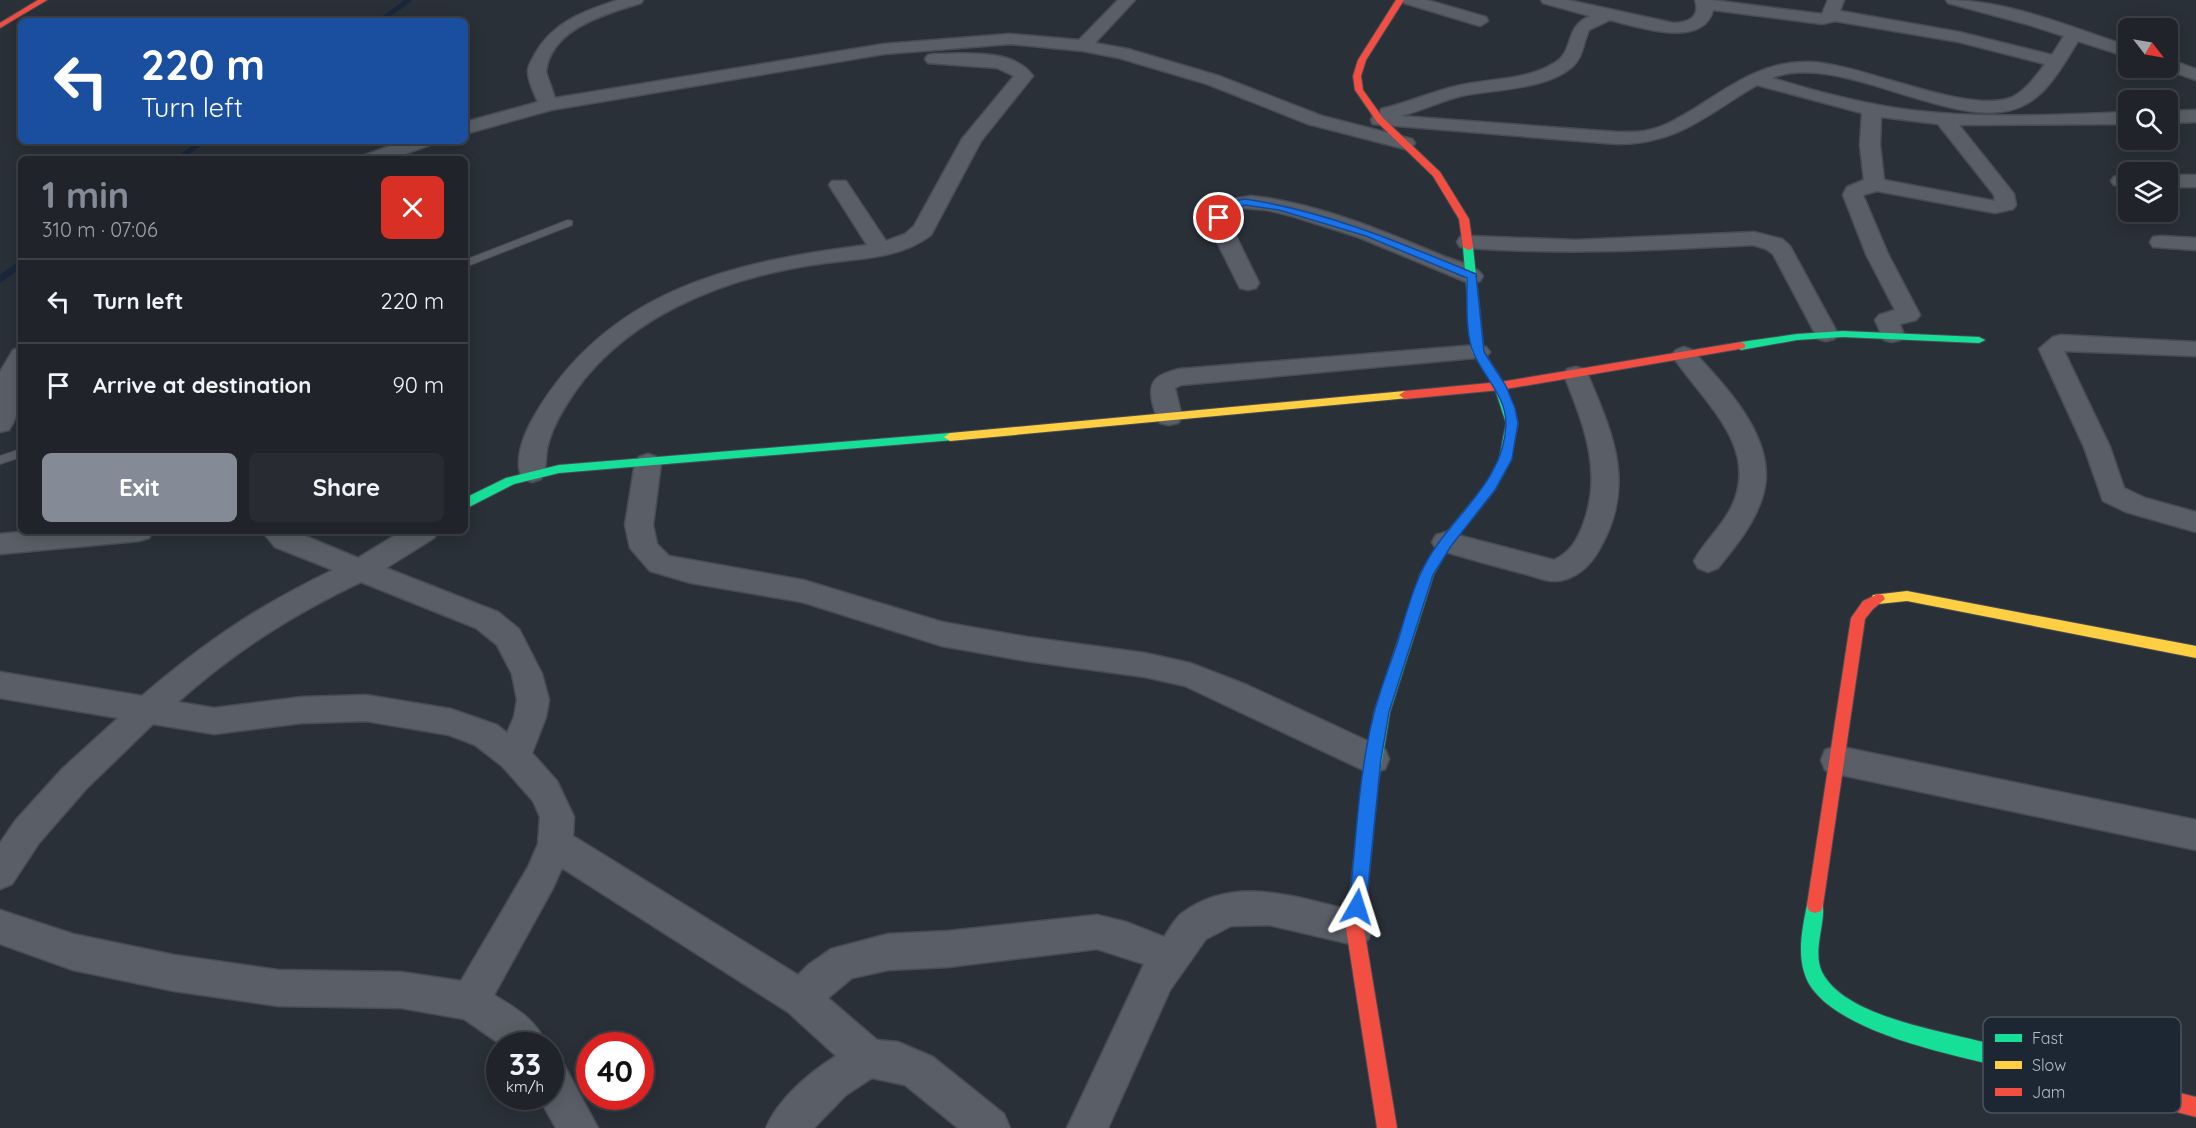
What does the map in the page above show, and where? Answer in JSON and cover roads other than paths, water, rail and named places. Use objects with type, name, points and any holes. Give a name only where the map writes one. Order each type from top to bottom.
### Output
[{"type":"street","points":[[0,26],[43,0]]},
{"type":"street","points":[[29,18],[58,0]]},
{"type":"street","points":[[549,105],[537,71],[546,47],[562,31],[578,21],[634,0]]},
{"type":"street","points":[[1083,46],[1127,0]]},
{"type":"street","points":[[1387,1128],[1359,968],[1355,928],[1373,759],[1382,712],[1427,574],[1446,542],[1489,490],[1505,459],[1512,423],[1500,386],[1478,352],[1472,276],[1464,219],[1449,191],[1426,162],[1378,118],[1359,90],[1357,76],[1362,60],[1400,0]]},
{"type":"street","points":[[1410,0],[1480,21]]},
{"type":"street","points":[[1549,0],[1609,15],[1677,28],[1689,27],[1703,19],[1706,12],[1704,2],[1822,19],[1829,18],[1833,8],[2056,61]]},
{"type":"street","points":[[1954,0],[2032,20],[2118,49]]},
{"type":"street","points":[[2032,20],[2043,0]]},
{"type":"street","points":[[1378,118],[1461,91],[1543,74],[1560,67],[1569,61],[1574,53],[1581,30],[1586,24],[1609,15]]},
{"type":"street","points":[[0,36],[18,25]]},
{"type":"street","points":[[2020,115],[2020,100],[2056,61],[2074,34]]},
{"type":"street","points":[[468,127],[549,105],[884,49],[1010,39],[1083,46],[1122,54],[1213,80],[1315,120],[1405,143]]},
{"type":"street","points":[[532,473],[536,441],[548,412],[570,381],[597,351],[666,302],[700,287],[806,259],[905,243],[916,238],[923,230],[972,140],[1024,76],[1022,71],[1013,66],[998,63],[935,59],[884,49]]},
{"type":"street","points":[[1378,118],[1617,138],[1641,137],[1658,134],[1767,83],[1789,67],[1806,67],[2020,115]]},
{"type":"street","points":[[2178,68],[2196,75]]},
{"type":"street","points":[[1767,83],[1872,109],[1944,119],[1967,120],[2020,115],[2118,118]]},
{"type":"street","points":[[1872,109],[1870,145],[1873,184]]},
{"type":"street","points":[[2178,117],[2196,116]]},
{"type":"street","points":[[1892,335],[1887,320],[1903,318],[1908,315],[1907,310],[1884,273],[1866,235],[1853,195],[1854,191],[1873,184],[1995,207],[2006,205],[2004,194],[1944,119]]},
{"type":"street","points":[[380,156],[414,144]]},
{"type":"street","points":[[2178,181],[2196,182]]},
{"type":"street","points":[[838,185],[880,248]]},
{"type":"street","points":[[1248,283],[1222,230],[1219,218],[1223,209],[1245,202],[1280,207],[1326,219],[1472,276]]},
{"type":"street","points":[[1468,243],[1511,246],[1584,246],[1754,238],[1764,240],[1782,251],[1826,334]]},
{"type":"street","points":[[2161,242],[2196,244]]},
{"type":"street","points":[[471,496],[532,473],[1500,386],[1826,334],[1979,340]]},
{"type":"street","points":[[2196,349],[2061,342],[2054,344],[2051,349],[2097,447],[2113,494],[2136,505],[2196,522]]},
{"type":"street","points":[[1169,417],[1163,386],[1179,377],[1478,352]]},
{"type":"street","points":[[1684,355],[1721,399],[1740,429],[1751,458],[1752,487],[1738,522],[1708,561]]},
{"type":"street","points":[[0,424],[4,418],[12,372],[18,361]]},
{"type":"street","points":[[1446,542],[1555,571],[1571,566],[1586,552],[1603,513],[1608,478],[1599,433],[1576,375]]},
{"type":"street","points":[[648,464],[639,525],[644,548],[660,564],[691,572],[803,591],[942,634],[1027,649],[1145,665],[1190,675],[1236,694],[1373,759]]},
{"type":"street","points":[[0,544],[107,534]]},
{"type":"street","points":[[279,534],[285,540],[487,620],[508,638],[527,674],[534,700],[530,717],[514,756]]},
{"type":"street","points":[[1,869],[27,832],[74,778],[199,665],[250,628],[297,600],[362,569],[419,534]]},
{"type":"street","points":[[1983,1052],[1890,1028],[1840,1004],[1816,980],[1808,951],[1858,618],[1867,603],[1884,596],[1907,596],[2196,652]]},
{"type":"street","points":[[0,685],[214,721],[302,710],[366,708],[452,722],[486,735],[514,756],[544,791],[557,817],[555,844],[541,877],[470,1001]]},
{"type":"street","points":[[1837,760],[2196,835]]},
{"type":"street","points":[[555,844],[801,999],[868,1058],[898,1062],[919,1071],[990,1128]]},
{"type":"street","points":[[1087,1128],[1157,977],[1193,927],[1227,909],[1269,908],[1355,928]]},
{"type":"street","points":[[0,927],[73,952],[174,973],[278,988],[401,990],[470,1001],[516,1032]]},
{"type":"street","points":[[801,999],[821,978],[844,962],[888,952],[948,949],[1097,932],[1126,939],[1171,957]]},
{"type":"street","points":[[786,1128],[832,1081],[868,1058]]},
{"type":"street","points":[[2181,1103],[2196,1107]]},
{"type":"street","points":[[564,1104],[578,1128]]},
{"type":"lane","points":[[468,263],[568,222]]},
{"type":"lane","points":[[0,460],[18,454]]},
{"type":"waterway","points":[[384,18],[409,0]]},
{"type":"waterway","points":[[182,156],[200,144]]},
{"type":"waterway","points":[[0,279],[18,266]]}]
